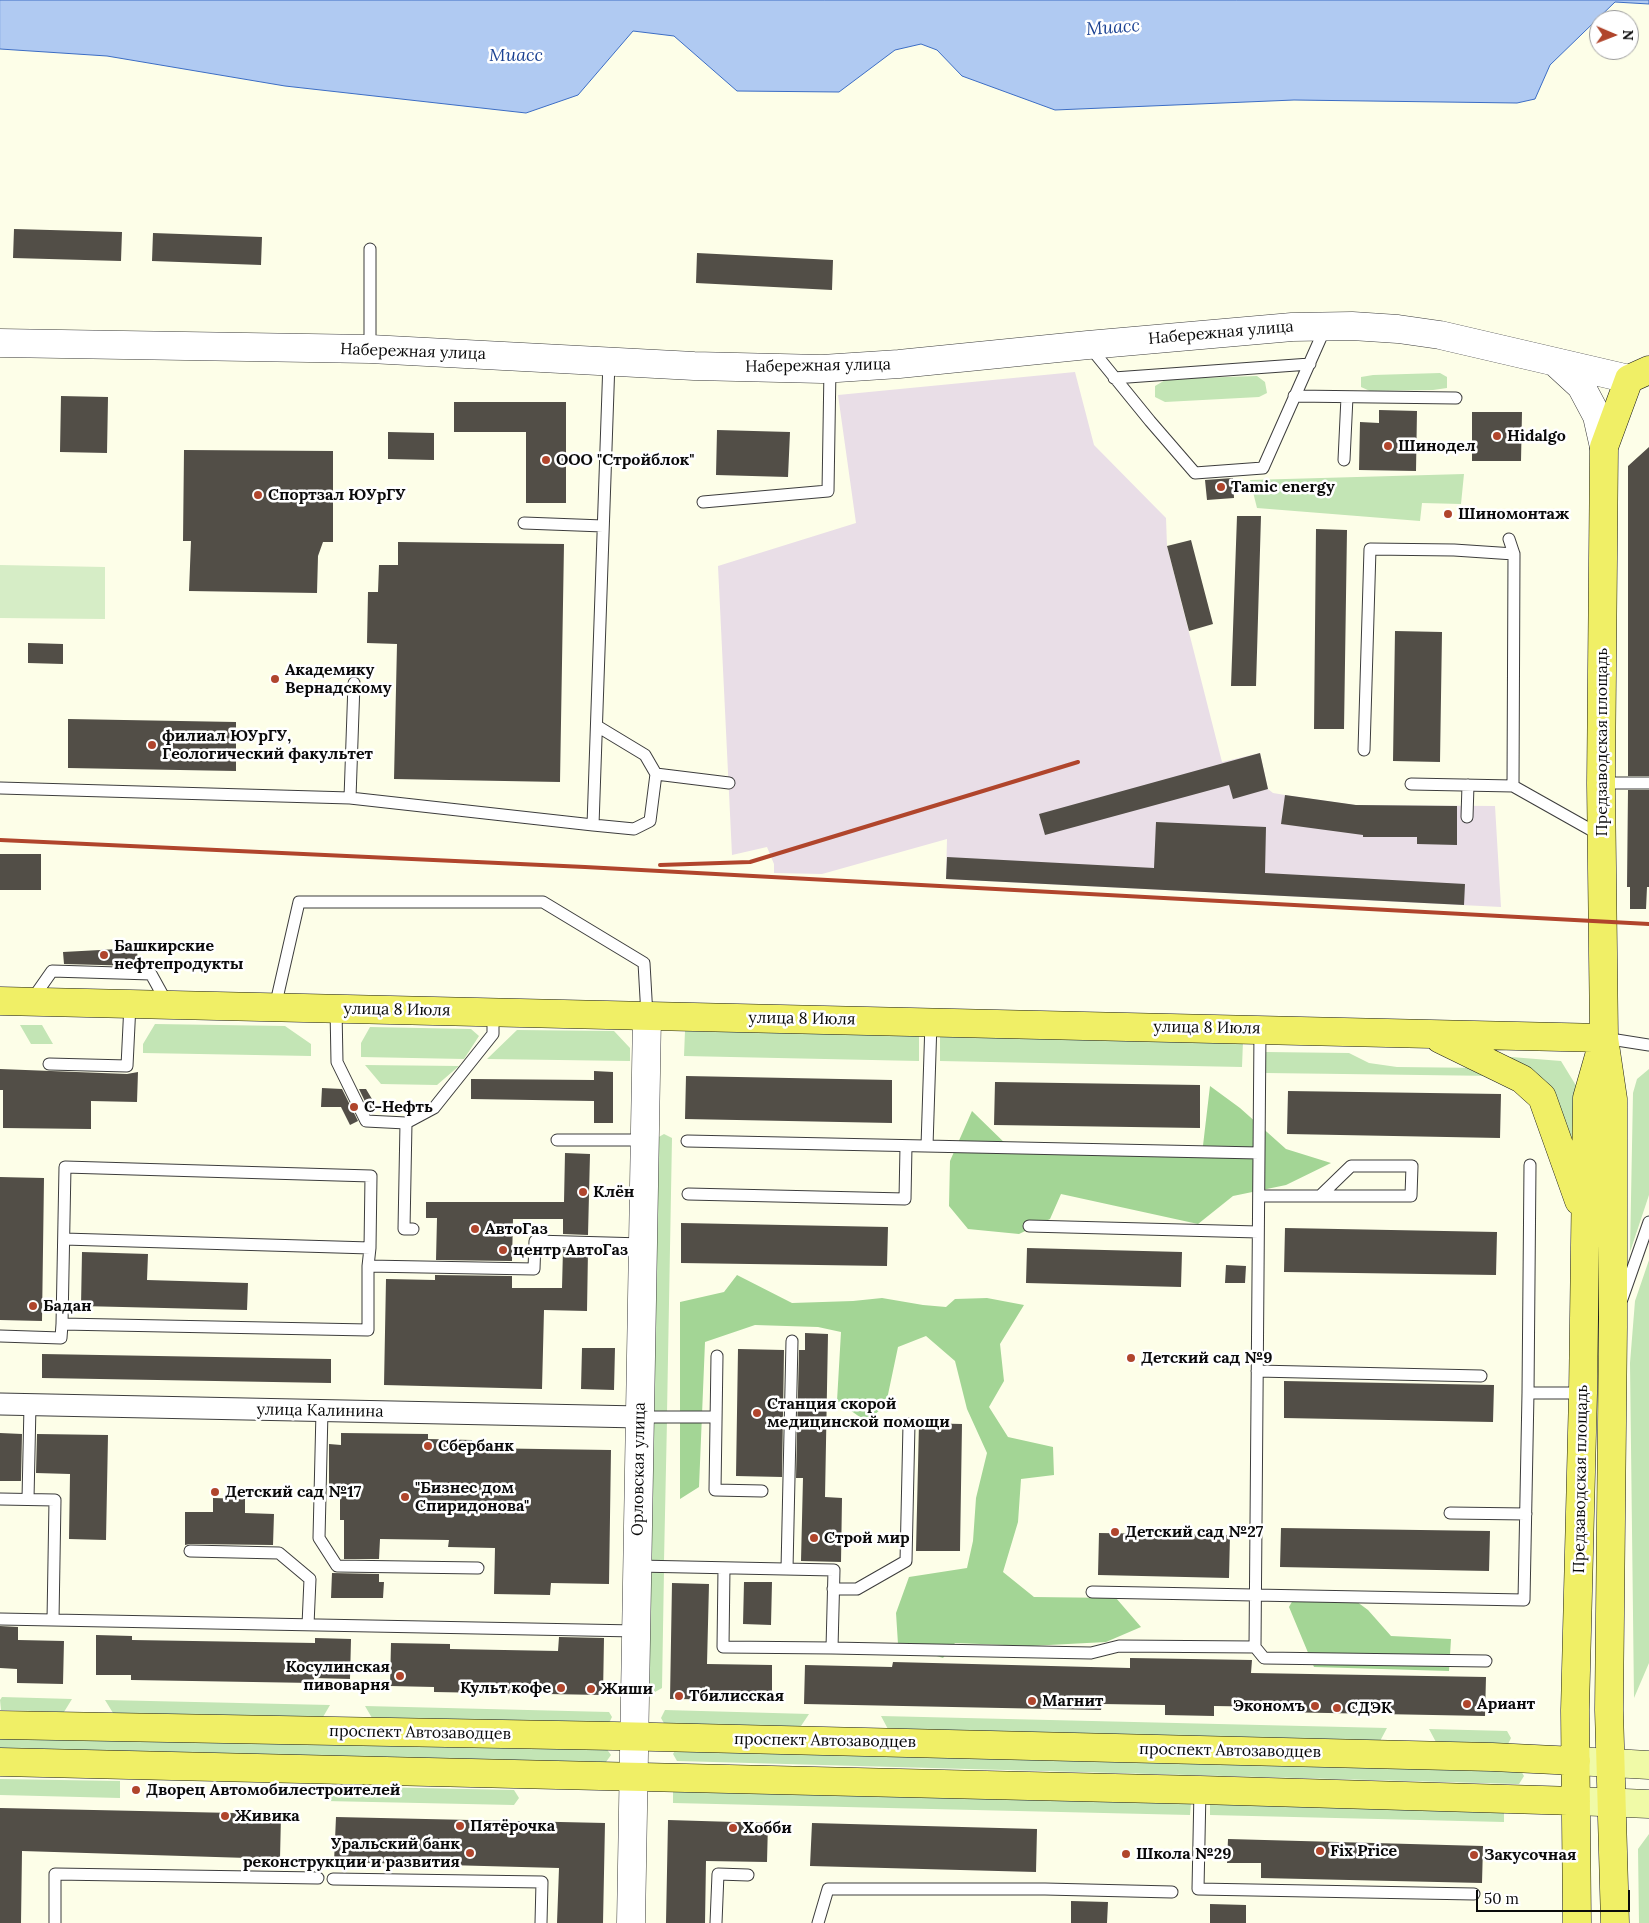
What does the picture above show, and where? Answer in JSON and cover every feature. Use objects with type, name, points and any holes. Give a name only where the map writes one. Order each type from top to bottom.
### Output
[{"type":"main road","name":"Предзаводская площадь","points":[[1610,1763],[1613,1099],[1604,1038],[1601,836],[1604,447],[1639,375]]},
{"type":"main road","name":"улица 8 Июля","points":[[0,1001],[1604,1038]]},
{"type":"main road","points":[[1429,1034],[1522,1079],[1542,1097],[1585,1221]]},
{"type":"main road","name":"Предзаводская площадь","points":[[1577,1923],[1575,1710],[1588,1098],[1604,1038]]},
{"type":"main road","name":"проспект Автозаводцев","points":[[0,1725],[634,1737],[1492,1757],[1649,1765]]},
{"type":"main road","points":[[0,1762],[1200,1790],[1649,1804]]},
{"type":"main road","points":[[1610,1763],[1615,1923]]},
{"type":"street","name":"Набережная улица","points":[[0,343],[370,349],[694,366],[830,368],[899,364],[1088,344],[1326,325],[1398,329],[1440,335],[1556,363],[1639,375]]},
{"type":"street","points":[[1556,363],[1581,386],[1597,416],[1604,447]]},
{"type":"street","name":"Орловская улица","points":[[631,1923],[647,1016]]},
{"type":"street","name":"улица Калинина","points":[[0,1404],[640,1417]]},
{"type":"lane","points":[[370,250],[370,349]]},
{"type":"lane","points":[[1088,344],[1114,378],[1195,473],[1263,468],[1326,325]]},
{"type":"lane","points":[[593,825],[608,361]]},
{"type":"lane","points":[[1114,378],[1310,364]]},
{"type":"lane","points":[[703,502],[828,490],[830,368]]},
{"type":"lane","points":[[1294,396],[1456,398]]},
{"type":"lane","points":[[1344,460],[1347,397]]},
{"type":"lane","points":[[524,523],[603,526]]},
{"type":"lane","points":[[1509,539],[1514,554],[1513,786]]},
{"type":"lane","points":[[1364,750],[1370,549],[1454,550],[1514,554]]},
{"type":"lane","points":[[350,798],[354,683]]},
{"type":"lane","points":[[0,788],[350,798],[634,829],[650,821],[656,774],[645,755],[597,726]]},
{"type":"lane","points":[[656,774],[729,783]]},
{"type":"lane","points":[[1601,783],[1649,783]]},
{"type":"lane","points":[[1411,784],[1513,786],[1601,836]]},
{"type":"lane","points":[[1467,817],[1468,785]]},
{"type":"lane","points":[[275,1007],[299,902],[543,902],[644,963],[647,1016]]},
{"type":"lane","points":[[30,1002],[52,971],[151,974],[168,1005]]},
{"type":"lane","points":[[49,1064],[127,1066],[130,1004]]},
{"type":"lane","points":[[336,1009],[337,1062],[366,1121],[406,1123],[434,1108],[493,1034],[493,1012]]},
{"type":"lane","points":[[928,1146],[931,1022]]},
{"type":"lane","points":[[1260,1030],[1255,1647],[1264,1658],[1486,1660]]},
{"type":"lane","points":[[1604,1038],[1649,1045]]},
{"type":"lane","points":[[406,1123],[404,1229],[413,1229]]},
{"type":"lane","points":[[557,1140],[645,1140]]},
{"type":"lane","points":[[687,1141],[1259,1153]]},
{"type":"lane","points":[[688,1194],[905,1198],[906,1146]]},
{"type":"lane","points":[[1092,1592],[1524,1600],[1530,1165]]},
{"type":"lane","points":[[1259,1196],[1320,1196],[1411,1196],[1412,1166],[1351,1166],[1320,1196]]},
{"type":"lane","points":[[0,1336],[62,1338],[62,1324],[64,1239],[65,1167],[371,1176],[368,1330],[62,1324]]},
{"type":"lane","points":[[1613,1327],[1649,1222]]},
{"type":"lane","points":[[1028,1226],[1258,1232]]},
{"type":"lane","points":[[64,1239],[370,1248]]},
{"type":"lane","points":[[368,1266],[534,1268],[535,1241],[643,1244]]},
{"type":"lane","points":[[787,1569],[792,1341]]},
{"type":"lane","points":[[717,1356],[714,1490],[762,1491]]},
{"type":"lane","points":[[1257,1371],[1481,1376]]},
{"type":"lane","points":[[1528,1393],[1583,1394]]},
{"type":"lane","points":[[28,1499],[30,1405]]},
{"type":"lane","points":[[322,1411],[319,1538],[337,1566],[478,1568]]},
{"type":"lane","points":[[640,1417],[716,1417]]},
{"type":"lane","points":[[833,1589],[857,1589],[906,1561],[909,1424]]},
{"type":"lane","points":[[0,1499],[55,1500],[53,1620]]},
{"type":"lane","points":[[1450,1513],[1526,1514]]},
{"type":"lane","points":[[190,1551],[279,1553],[310,1579],[308,1625]]},
{"type":"lane","points":[[637,1566],[834,1570],[832,1648]]},
{"type":"lane","points":[[724,1568],[723,1647],[1091,1653],[1118,1646],[1255,1647]]},
{"type":"lane","points":[[0,1620],[636,1631]]},
{"type":"lane","points":[[1200,1790],[1198,1889],[1474,1894]]},
{"type":"lane","points":[[55,1923],[56,1874],[318,1878]]},
{"type":"lane","points":[[716,1923],[718,1874],[748,1875]]},
{"type":"lane","points":[[333,1879],[542,1882],[541,1923]]},
{"type":"lane","points":[[818,1923],[828,1889],[1045,1889],[1172,1892]]},
{"type":"shaded area","points":[[1075,372],[1094,445],[1166,518],[1167,546],[1222,762],[1260,753],[1268,789],[1273,793],[1285,795],[1355,805],[1495,806],[1501,907],[946,879],[947,839],[822,874],[774,873],[774,864],[767,847],[732,855],[718,566],[856,523],[838,395]]},
{"type":"green space","points":[[1440,373],[1447,377],[1447,388],[1370,391],[1361,387],[1361,377]]},
{"type":"green space","points":[[1257,376],[1265,382],[1267,393],[1259,397],[1165,402],[1155,397],[1155,386],[1167,379]]},
{"type":"green space","points":[[1464,474],[1461,504],[1422,503],[1420,521],[1257,508],[1250,480]]},
{"type":"green space","points":[[0,565],[105,567],[105,619],[0,618]]},
{"type":"green space","points":[[155,1024],[285,1026],[311,1044],[311,1056],[143,1053],[143,1044]]},
{"type":"green space","points":[[20,1025],[42,1025],[53,1044],[31,1044]]},
{"type":"green space","points":[[370,1027],[471,1029],[479,1036],[464,1059],[361,1057],[361,1043]]},
{"type":"green space","points":[[517,1030],[614,1031],[630,1048],[630,1061],[487,1059]]},
{"type":"green space","points":[[685,1031],[919,1035],[919,1061],[684,1056]]},
{"type":"green space","points":[[940,1035],[1243,1041],[1242,1067],[940,1061]]},
{"type":"green space","points":[[1266,1052],[1349,1053],[1369,1063],[1397,1067],[1486,1068],[1498,1076],[1266,1073]]},
{"type":"green space","points":[[1486,1055],[1561,1061],[1580,1092],[1581,1189],[1553,1110]]},
{"type":"green space","points":[[365,1065],[459,1066],[437,1085],[381,1084]]},
{"type":"green space","points":[[1649,1069],[1649,1195],[1630,1252],[1633,1093],[1637,1079]]},
{"type":"green space","points":[[1210,1086],[1240,1108],[1286,1149],[1331,1163],[1286,1185],[1233,1196],[1198,1224],[1061,1194],[1050,1219],[1019,1234],[968,1229],[949,1206],[950,1161],[972,1111],[1012,1150],[1202,1154]]},
{"type":"green space","points":[[664,1134],[672,1138],[667,1413],[652,1413],[657,1138]]},
{"type":"green space","points":[[1649,1260],[1649,1663],[1634,1698],[1630,1363],[1635,1301]]},
{"type":"green space","points":[[737,1275],[792,1303],[882,1298],[946,1307],[955,1299],[987,1298],[1024,1305],[1000,1344],[1004,1381],[989,1407],[1008,1437],[1053,1447],[1054,1475],[1021,1479],[1018,1522],[1003,1572],[1034,1597],[1116,1598],[1141,1627],[1106,1642],[1030,1646],[955,1643],[943,1658],[898,1644],[896,1613],[909,1577],[967,1568],[973,1541],[976,1498],[987,1453],[967,1409],[955,1361],[926,1336],[898,1347],[886,1404],[867,1422],[837,1401],[841,1332],[818,1327],[755,1325],[705,1342],[699,1487],[680,1499],[680,1302],[724,1292]]},
{"type":"green space","points":[[652,1419],[667,1420],[664,1561],[649,1561]]},
{"type":"green space","points":[[649,1570],[664,1570],[662,1688],[655,1692],[647,1688]]},
{"type":"green space","points":[[1298,1591],[1345,1593],[1368,1610],[1391,1636],[1451,1639],[1449,1671],[1314,1667],[1289,1607]]},
{"type":"green space","points":[[2,1697],[72,1699],[64,1712],[1,1710],[0,1700]]},
{"type":"green space","points":[[105,1700],[330,1705],[323,1717],[113,1713]]},
{"type":"green space","points":[[365,1706],[609,1712],[612,1717],[609,1723],[372,1718]]},
{"type":"green space","points":[[665,1710],[809,1714],[799,1729],[665,1725],[661,1718]]},
{"type":"green space","points":[[881,1716],[1387,1728],[1379,1743],[889,1731]]},
{"type":"green space","points":[[1429,1729],[1507,1731],[1511,1738],[1507,1746],[1437,1744]]},
{"type":"green space","points":[[0,1734],[606,1748],[611,1755],[606,1762],[0,1751]]},
{"type":"green space","points":[[677,1747],[1520,1769],[1524,1776],[1519,1784],[1516,1784],[677,1761],[673,1754]]},
{"type":"green space","points":[[0,1779],[120,1781],[120,1798],[0,1795]]},
{"type":"green space","points":[[325,1786],[514,1790],[519,1798],[514,1805],[325,1801]]},
{"type":"green space","points":[[673,1791],[1191,1803],[1190,1815],[673,1803]]},
{"type":"green space","points":[[1210,1804],[1504,1811],[1504,1822],[1210,1815]]},
{"type":"green space","points":[[1649,1834],[1649,1923],[1639,1923],[1638,1849]]},
{"type":"water","name":"Миасс","points":[[0,0],[1649,0],[1649,4],[1615,2],[1607,10],[1589,10],[1589,27],[1550,65],[1535,99],[1517,103],[1294,100],[1055,110],[962,76],[937,50],[921,44],[895,50],[839,92],[737,91],[674,36],[633,31],[578,95],[526,113],[285,86],[107,56],[0,49]]},
{"type":"building","points":[[14,229],[122,232],[121,261],[13,258]]},
{"type":"building","points":[[153,233],[262,237],[261,265],[152,261]]},
{"type":"building","points":[[697,253],[833,260],[832,290],[696,283]]},
{"type":"building","points":[[61,396],[108,397],[107,453],[60,452]]},
{"type":"building","name":"ООО \"Стройблок\"","points":[[454,402],[566,402],[566,503],[526,503],[526,432],[454,432]]},
{"type":"building","name":"Шинодел","points":[[1379,410],[1417,411],[1416,471],[1359,470],[1360,422],[1379,423]]},
{"type":"building","name":"Hidalgo","points":[[1472,412],[1522,412],[1521,461],[1472,461]]},
{"type":"building","points":[[717,430],[790,432],[788,477],[716,475]]},
{"type":"building","points":[[388,432],[434,433],[434,460],[388,459]]},
{"type":"building","points":[[1649,447],[1649,776],[1628,776],[1628,466]]},
{"type":"building","name":"Спортзал ЮУрГУ","points":[[184,450],[333,451],[333,542],[323,542],[318,556],[317,593],[189,591],[191,541],[183,541]]},
{"type":"building","points":[[1233,478],[1234,498],[1207,500],[1205,480]]},
{"type":"building","points":[[1237,516],[1261,516],[1256,686],[1231,686]]},
{"type":"building","points":[[1316,529],[1347,530],[1344,729],[1314,729]]},
{"type":"building","points":[[1191,540],[1213,624],[1189,631],[1167,546]]},
{"type":"building","points":[[398,542],[564,544],[560,782],[394,779],[397,644],[367,643],[368,592],[378,592],[379,565],[398,565]]},
{"type":"building","points":[[1395,631],[1442,632],[1440,762],[1393,761]]},
{"type":"building","points":[[28,643],[63,644],[63,664],[28,663]]},
{"type":"building","name":"филиал ЮУрГУ, Геологический факультет","points":[[68,719],[236,722],[236,771],[68,768]]},
{"type":"building","points":[[1260,753],[1268,789],[1233,799],[1229,785],[1045,835],[1039,814]]},
{"type":"building","points":[[1628,790],[1649,790],[1649,887],[1647,887],[1646,909],[1630,909],[1630,887],[1627,887]]},
{"type":"building","points":[[1285,795],[1356,805],[1457,806],[1457,845],[1417,844],[1417,837],[1363,837],[1363,835],[1281,824]]},
{"type":"building","points":[[1156,822],[1266,827],[1265,873],[1465,884],[1464,905],[946,879],[947,857],[1154,868]]},
{"type":"building","points":[[0,854],[41,854],[41,890],[0,890]]},
{"type":"building","points":[[137,948],[138,966],[64,964],[63,952]]},
{"type":"building","points":[[0,1069],[127,1074],[138,1072],[137,1102],[91,1101],[91,1129],[3,1128],[3,1090],[0,1090]]},
{"type":"building","points":[[594,1071],[613,1072],[613,1123],[594,1123],[594,1101],[471,1099],[471,1079],[594,1080]]},
{"type":"building","points":[[686,1076],[892,1080],[892,1123],[685,1119]]},
{"type":"building","points":[[995,1082],[1200,1085],[1200,1128],[994,1125]]},
{"type":"building","points":[[322,1088],[342,1089],[358,1121],[350,1125],[341,1107],[321,1107]]},
{"type":"building","points":[[359,1089],[366,1089],[378,1109],[371,1114]]},
{"type":"building","points":[[1288,1091],[1501,1094],[1500,1138],[1287,1134]]},
{"type":"building","points":[[565,1153],[590,1154],[588,1235],[563,1234],[563,1219],[513,1219],[512,1261],[436,1260],[437,1218],[426,1218],[426,1202],[564,1202]]},
{"type":"building","points":[[0,1177],[44,1178],[42,1321],[0,1320]]},
{"type":"building","points":[[681,1223],[888,1227],[887,1266],[681,1263]]},
{"type":"building","points":[[1285,1228],[1497,1232],[1496,1275],[1284,1272]]},
{"type":"building","points":[[1027,1248],[1182,1252],[1181,1287],[1026,1283]]},
{"type":"building","points":[[563,1249],[588,1250],[587,1311],[544,1310],[542,1389],[384,1385],[386,1279],[435,1280],[435,1275],[512,1276],[512,1288],[562,1288]]},
{"type":"building","points":[[82,1252],[148,1254],[147,1280],[248,1283],[247,1310],[81,1306]]},
{"type":"building","points":[[1226,1265],[1246,1266],[1245,1283],[1225,1283]]},
{"type":"building","points":[[805,1333],[828,1334],[825,1497],[842,1498],[841,1562],[801,1561],[803,1478],[796,1478],[799,1350],[805,1350]]},
{"type":"building","points":[[582,1348],[615,1348],[614,1390],[581,1389]]},
{"type":"building","name":"Станция скорой медицинской помощи","points":[[738,1349],[784,1350],[782,1477],[736,1476]]},
{"type":"building","points":[[42,1354],[331,1359],[331,1383],[42,1378]]},
{"type":"building","points":[[1284,1381],[1494,1385],[1493,1422],[1284,1418]]},
{"type":"building","points":[[919,1423],[962,1424],[960,1551],[916,1551]]},
{"type":"building","points":[[0,1433],[22,1434],[21,1481],[0,1481]]},
{"type":"building","points":[[341,1433],[428,1434],[428,1439],[472,1440],[472,1448],[611,1450],[609,1584],[551,1583],[550,1595],[494,1594],[495,1548],[448,1547],[449,1540],[380,1539],[379,1559],[344,1559],[344,1520],[340,1520],[340,1490],[329,1489],[329,1444],[341,1445]]},
{"type":"building","points":[[37,1434],[108,1435],[106,1540],[69,1539],[70,1474],[36,1473]]},
{"type":"building","points":[[213,1498],[245,1499],[245,1513],[274,1514],[273,1545],[185,1545],[185,1512],[213,1512]]},
{"type":"building","points":[[1281,1528],[1490,1531],[1489,1571],[1280,1567]]},
{"type":"building","points":[[1099,1533],[1230,1535],[1229,1578],[1098,1575]]},
{"type":"building","points":[[332,1573],[379,1574],[379,1582],[384,1582],[383,1598],[331,1598]]},
{"type":"building","points":[[744,1582],[772,1582],[771,1625],[743,1624]]},
{"type":"building","points":[[672,1583],[709,1584],[707,1664],[772,1665],[772,1700],[670,1699]]},
{"type":"building","points":[[0,1626],[18,1627],[18,1640],[64,1641],[63,1684],[17,1683],[17,1669],[0,1668]]},
{"type":"building","points":[[96,1635],[132,1636],[132,1640],[315,1643],[315,1638],[351,1639],[350,1679],[314,1678],[314,1683],[131,1680],[131,1675],[96,1675]]},
{"type":"building","points":[[559,1637],[604,1638],[603,1695],[434,1692],[434,1687],[390,1686],[391,1643],[450,1644],[450,1649],[558,1651]]},
{"type":"building","points":[[1130,1658],[1252,1660],[1251,1673],[1486,1677],[1485,1716],[1276,1712],[1276,1707],[1214,1706],[1214,1716],[1165,1715],[1165,1705],[1102,1704],[1101,1710],[804,1704],[805,1665],[892,1667],[893,1662],[1130,1668]]},
{"type":"building","points":[[0,1808],[281,1814],[280,1859],[22,1851],[21,1923],[0,1923]]},
{"type":"building","points":[[336,1817],[605,1823],[603,1923],[557,1923],[559,1868],[334,1862]]},
{"type":"building","points":[[668,1820],[768,1823],[767,1862],[706,1861],[705,1923],[666,1923]]},
{"type":"building","points":[[812,1823],[1037,1829],[1036,1872],[810,1866]]},
{"type":"building","points":[[1228,1839],[1483,1846],[1482,1883],[1261,1878],[1261,1863],[1227,1863]]},
{"type":"building","points":[[1071,1901],[1108,1902],[1107,1923],[1071,1923]]},
{"type":"building","points":[[1210,1904],[1246,1905],[1246,1923],[1210,1923]]},
{"type":"railway","points":[[660,865],[750,862],[1078,762]]},
{"type":"railway","points":[[0,840],[585,867],[1649,924]]},
{"type":"place","name":"Hidalgo","points":[[1497,436]]},
{"type":"place","name":"Шинодел","points":[[1388,446]]},
{"type":"place","name":"ООО \"Стройблок\"","points":[[546,460]]},
{"type":"place","name":"Tamic energy","points":[[1221,487]]},
{"type":"place","name":"Спортзал ЮУрГУ","points":[[258,495]]},
{"type":"place","name":"Шиномонтаж","points":[[1448,514]]},
{"type":"place","name":"Академику Вернадскому","points":[[275,679]]},
{"type":"place","name":"филиал ЮУрГУ, Геологический факультет","points":[[152,745]]},
{"type":"place","name":"Башкирские нефтепродукты","points":[[104,955]]},
{"type":"place","name":"С-Нефть","points":[[354,1107]]},
{"type":"place","name":"Клён","points":[[583,1192]]},
{"type":"place","name":"АвтоГаз","points":[[475,1229]]},
{"type":"place","name":"центр АвтоГаз","points":[[503,1250]]},
{"type":"place","name":"Бадан","points":[[33,1306]]},
{"type":"place","name":"Детский сад №9","points":[[1131,1358]]},
{"type":"place","name":"Станция скорой медицинской помощи","points":[[757,1413]]},
{"type":"place","name":"Сбербанк","points":[[428,1446]]},
{"type":"place","name":"Детский сад №17","points":[[215,1492]]},
{"type":"place","name":"\"Бизнес дом Спиридонова\"","points":[[405,1497]]},
{"type":"place","name":"Детский сад №27","points":[[1115,1532]]},
{"type":"place","name":"Строй мир","points":[[814,1538]]},
{"type":"place","name":"Косулинская пивоварня","points":[[400,1676]]},
{"type":"place","name":"Культ кофе","points":[[561,1688]]},
{"type":"place","name":"Жиши","points":[[591,1689]]},
{"type":"place","name":"Тбилисская","points":[[679,1696]]},
{"type":"place","name":"Магнит","points":[[1032,1701]]},
{"type":"place","name":"Ариант","points":[[1467,1704]]},
{"type":"place","name":"Экономъ","points":[[1315,1706]]},
{"type":"place","name":"СДЭК","points":[[1337,1708]]},
{"type":"place","name":"Дворец Автомобилестроителей","points":[[136,1790]]},
{"type":"place","name":"Живика","points":[[225,1816]]},
{"type":"place","name":"Пятёрочка","points":[[460,1826]]},
{"type":"place","name":"Хобби","points":[[733,1828]]},
{"type":"place","name":"Fix Price","points":[[1320,1851]]},
{"type":"place","name":"Уральский банк реконструкции и развития","points":[[470,1853]]},
{"type":"place","name":"Школа №29","points":[[1126,1854]]},
{"type":"place","name":"Закусочная","points":[[1474,1855]]}]
